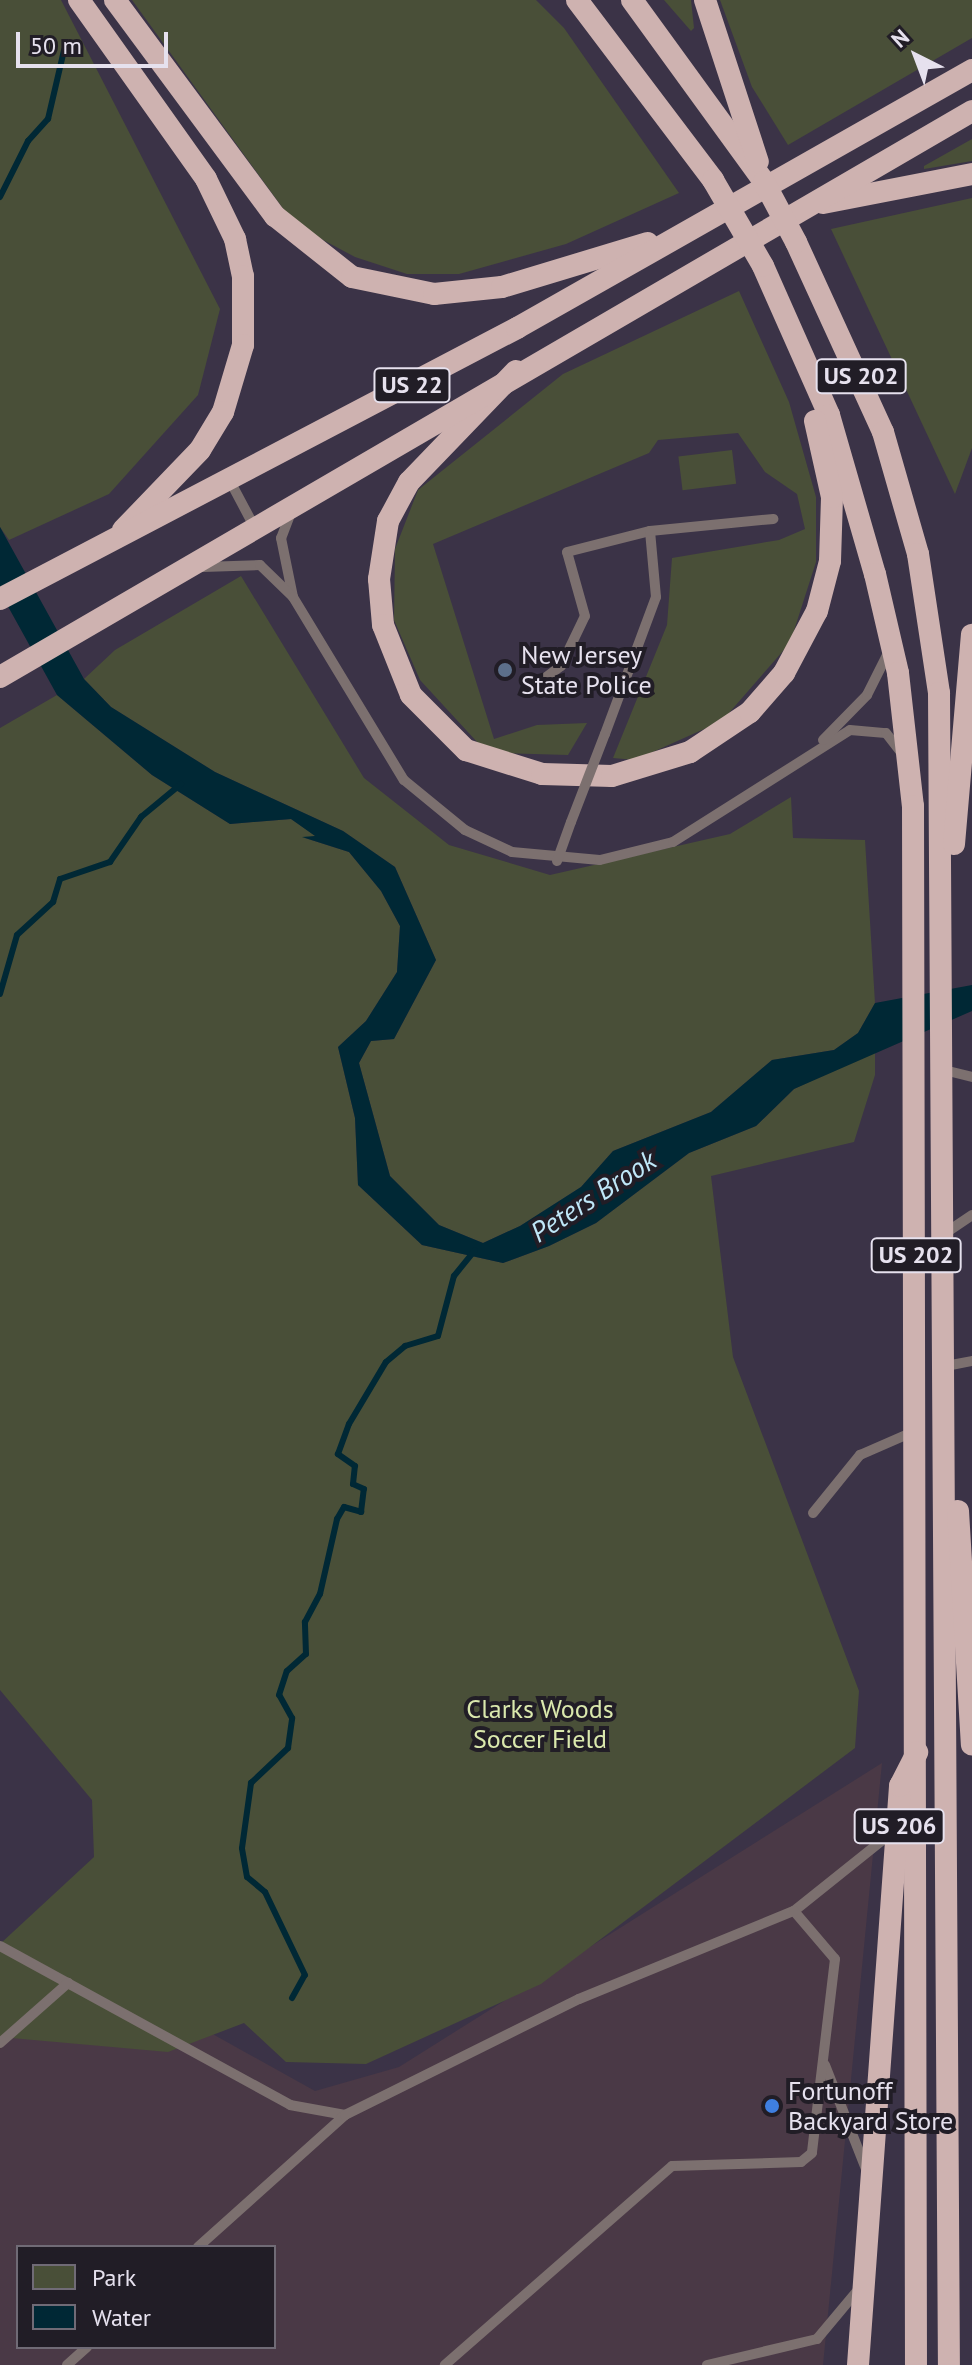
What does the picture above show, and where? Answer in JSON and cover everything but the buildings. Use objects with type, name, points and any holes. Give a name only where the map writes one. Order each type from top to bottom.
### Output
[{"type":"highway","points":[[79,0],[222,206],[235,239],[246,310],[237,376],[212,432],[115,540]]},
{"type":"highway","points":[[115,0],[275,216],[352,277],[434,294],[502,287],[705,222]]},
{"type":"highway","name":"US 202","points":[[577,0],[713,180],[763,266],[807,357],[892,643],[910,772],[918,917],[915,1079],[918,1751],[916,2365]]},
{"type":"highway","points":[[632,0],[739,130]]},
{"type":"highway","points":[[705,0],[713,42],[739,130]]},
{"type":"highway","name":"US 22","points":[[0,599],[230,481],[705,222],[972,70]]},
{"type":"highway","name":"US 22","points":[[0,677],[187,570],[516,371],[972,111]]},
{"type":"highway","name":"US 202","points":[[739,130],[796,242],[883,432],[918,554],[939,693],[945,912],[949,2365]]},
{"type":"highway","points":[[802,207],[972,174]]},
{"type":"highway","points":[[516,371],[494,401],[437,448],[399,499],[382,543],[383,625],[411,695],[466,750],[505,767],[590,777],[657,765],[711,740],[768,694],[805,639],[823,592],[832,519],[807,396],[807,357]]},
{"type":"highway","points":[[945,912],[963,782],[972,635]]},
{"type":"highway","points":[[945,1465],[967,1559],[972,1745]]},
{"type":"highway","name":"US 206","points":[[858,2365],[861,2285],[900,1786],[918,1751]]},
{"type":"lane","points":[[230,481],[255,528]]},
{"type":"lane","points":[[298,502],[281,538],[293,597],[404,780],[465,830],[512,852],[557,861],[600,860],[673,842],[816,747],[867,695],[892,643]]},
{"type":"lane","points":[[545,678],[561,666],[585,616],[567,552],[650,531],[773,519]]},
{"type":"lane","points":[[557,861],[656,597],[650,531]]},
{"type":"lane","points":[[187,570],[244,560],[293,597]]},
{"type":"lane","points":[[816,747],[871,728],[898,746],[910,772]]},
{"type":"lane","points":[[944,1070],[972,1077]]},
{"type":"lane","points":[[944,1234],[972,1215]]},
{"type":"lane","points":[[946,1366],[972,1361]]},
{"type":"lane","points":[[813,1513],[860,1455],[917,1430]]},
{"type":"lane","points":[[200,2245],[345,2115],[565,2005],[794,1911],[899,1825]]},
{"type":"lane","points":[[445,2365],[672,2166],[801,2162],[816,2141],[835,1959],[794,1911]]},
{"type":"lane","points":[[0,1946],[290,2105],[345,2115]]},
{"type":"lane","points":[[0,2043],[68,1983]]},
{"type":"lane","points":[[824,2063],[869,2176]]},
{"type":"lane","points":[[707,2365],[817,2339],[861,2285]]},
{"type":"lane","points":[[67,2365],[85,2349]]},
{"type":"shaded area","points":[[882,1763],[823,2365],[0,2365],[0,2021],[76,1958],[315,2091],[399,2067]]},
{"type":"green space","points":[[0,0],[61,0],[220,309],[198,395],[109,494],[9,540],[0,527]]},
{"type":"green space","points":[[132,0],[536,0],[564,28],[679,193],[566,244],[459,274],[407,274],[355,257],[295,225]]},
{"type":"green space","points":[[664,0],[691,0],[694,28],[691,31]]},
{"type":"green space","points":[[720,0],[972,0],[972,38],[788,145],[752,87]]},
{"type":"green space","points":[[972,139],[972,161],[924,169],[924,166]]},
{"type":"green space","points":[[972,198],[972,448],[955,494],[831,229]]},
{"type":"green space","points":[[739,291],[789,402],[816,497],[816,562],[790,643],[722,721],[635,760],[613,758],[667,625],[672,558],[779,540],[805,529],[797,494],[765,472],[738,433],[658,440],[649,453],[433,544],[494,739],[537,725],[587,723],[568,755],[502,753],[478,743],[420,680],[394,620],[395,549],[418,490],[563,374]]},
{"type":"green space","points":[[732,450],[736,484],[683,490],[678,457]]},
{"type":"green space","points":[[241,576],[364,778],[449,845],[550,875],[730,834],[791,797],[793,838],[865,840],[875,1003],[858,1033],[834,1050],[772,1060],[711,1112],[613,1151],[581,1187],[520,1226],[483,1243],[439,1225],[390,1176],[359,1063],[371,1041],[394,1039],[436,960],[395,867],[343,831],[215,772],[111,707],[84,679],[115,650]]},
{"type":"green space","name":"Clarks Woods Soccer Field","points":[[57,695],[152,775],[230,824],[291,819],[316,836],[305,838],[349,852],[381,891],[400,926],[397,972],[366,1021],[338,1047],[355,1118],[358,1185],[422,1245],[503,1263],[549,1246],[596,1223],[689,1153],[756,1126],[794,1089],[875,1050],[875,1075],[854,1142],[711,1176],[733,1357],[859,1691],[855,1748],[541,1984],[366,2064],[286,2062],[244,2023],[168,2052],[0,2037],[0,1944],[94,1857],[92,1800],[0,1690],[0,728]]},
{"type":"water","name":"Peters Brook","points":[[0,527],[84,679],[111,707],[215,772],[343,831],[395,867],[436,960],[394,1039],[371,1041],[359,1063],[390,1176],[439,1225],[483,1243],[520,1226],[581,1187],[613,1151],[711,1112],[772,1060],[834,1050],[858,1033],[875,1003],[972,985],[972,1011],[794,1089],[756,1126],[689,1153],[596,1223],[549,1246],[503,1263],[422,1245],[358,1185],[355,1118],[338,1047],[366,1021],[397,972],[400,926],[381,891],[349,852],[302,837],[315,836],[291,819],[230,824],[152,775],[57,695],[0,592]]},
{"type":"waterway","points":[[0,197],[28,141],[48,119],[64,50]]},
{"type":"waterway","points":[[0,994],[17,935],[53,902],[60,879],[110,862],[141,817],[181,784]]},
{"type":"waterway","points":[[292,1998],[305,1975],[265,1892],[247,1877],[242,1848],[251,1783],[288,1748],[292,1718],[279,1695],[287,1671],[306,1654],[305,1622],[320,1594],[337,1519],[344,1507],[361,1512],[364,1489],[353,1484],[355,1466],[338,1454],[349,1424],[386,1362],[405,1346],[438,1336],[454,1276],[475,1250]]},
{"type":"place","name":"New Jersey State Police","points":[[505,670]]},
{"type":"place","name":"Fortunoff Backyard Store","points":[[772,2106]]}]
